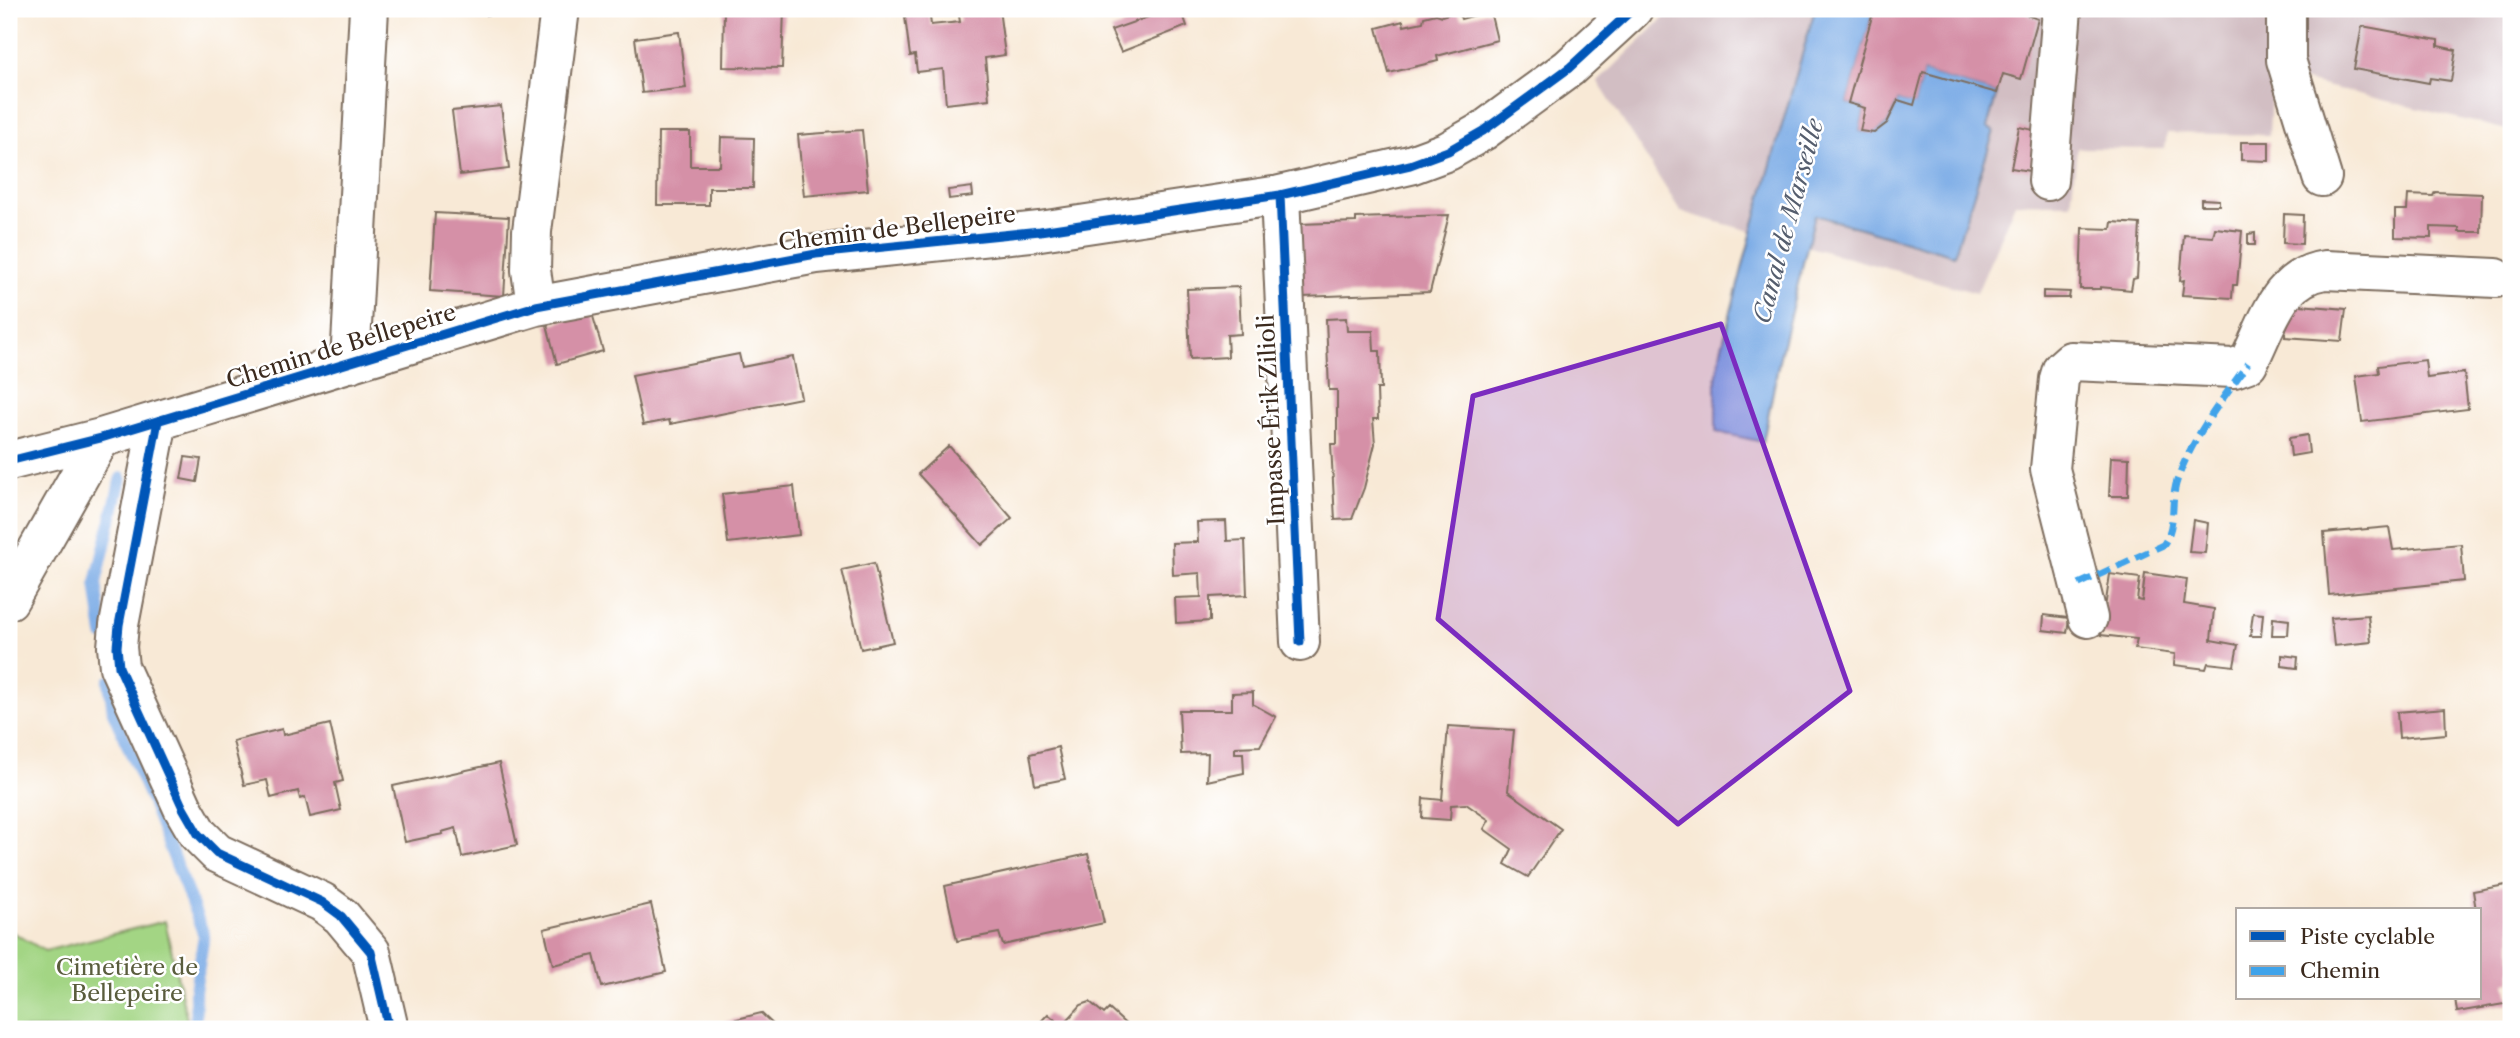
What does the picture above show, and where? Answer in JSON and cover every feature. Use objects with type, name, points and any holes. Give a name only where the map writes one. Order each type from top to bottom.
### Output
[{"type":"street","points":[[350,363],[369,9]]},
{"type":"street","points":[[536,306],[531,270],[532,231],[560,9]]},
{"type":"street","name":"Chemin de Bellepeire","points":[[9,461],[101,438],[536,306],[816,254],[1040,231],[1280,195],[1410,165],[1448,151],[1483,131],[1569,68],[1633,9]]},
{"type":"street","points":[[2048,181],[2062,9]]},
{"type":"street","points":[[2286,9],[2286,60],[2322,177]]},
{"type":"street","name":"Impasse Érik Zilioli","points":[[1280,195],[1300,642]]},
{"type":"street","points":[[2088,618],[2050,469],[2059,379],[2062,369],[2071,361],[2234,368],[2248,363],[2276,302],[2294,282],[2310,272],[2325,270],[2496,278]]},
{"type":"street","points":[[158,421],[119,625],[119,667],[183,808],[198,834],[217,853],[322,902],[341,916],[371,952],[390,1029]]},
{"type":"street","points":[[9,600],[101,438]]},
{"type":"highlighted area","points":[[1721,324],[1850,691],[1678,824],[1438,619],[1473,396]]},
{"type":"shaded area","points":[[1673,9],[2511,9],[2511,131],[2272,73],[2269,135],[2167,133],[2165,149],[2077,148],[2071,204],[2015,203],[1977,293],[1681,212],[1598,82]]},
{"type":"green space","name":"Cimetière de Bellepeire","points":[[165,921],[189,1029],[9,1029],[9,930],[45,951]]},
{"type":"water","name":"Canal de Marseille","points":[[1815,9],[1874,9],[1848,103],[1865,108],[1860,131],[1876,131],[1885,125],[1898,100],[1914,104],[1923,72],[1997,93],[1987,128],[1994,131],[1954,255],[1815,215],[1780,356],[1763,442],[1716,432],[1716,379],[1752,231]]},
{"type":"building","points":[[485,9],[513,9],[513,10],[486,15]]},
{"type":"building","points":[[724,9],[784,9],[782,68],[723,67]]},
{"type":"building","points":[[904,9],[929,9],[931,25],[960,22],[958,9],[999,9],[1005,55],[985,58],[989,99],[946,104],[943,69],[917,72],[915,55],[910,56]]},
{"type":"building","points":[[1171,9],[1181,9],[1187,26],[1121,52],[1111,30]]},
{"type":"building","points":[[1874,9],[2004,9],[2019,13],[2020,9],[2028,9],[2027,15],[2038,19],[2021,79],[2003,74],[1997,93],[1923,72],[1914,105],[1898,100],[1887,123],[1874,133],[1860,131],[1865,108],[1848,103]]},
{"type":"building","points":[[1458,11],[1461,19],[1490,11],[1497,40],[1437,56],[1438,61],[1389,73],[1377,28],[1403,21],[1404,26],[1423,22],[1424,17],[1436,14],[1442,16]]},
{"type":"building","points":[[2362,26],[2438,40],[2438,46],[2456,50],[2451,81],[2430,78],[2429,83],[2354,69]]},
{"type":"building","points":[[679,32],[686,88],[642,93],[635,38]]},
{"type":"building","points":[[501,106],[509,169],[460,175],[452,111]]},
{"type":"building","points":[[2019,127],[2038,131],[2030,171],[2011,168]]},
{"type":"building","points":[[862,130],[868,190],[804,196],[798,135]]},
{"type":"building","points":[[658,132],[690,132],[690,166],[720,166],[721,137],[754,138],[753,188],[709,188],[709,205],[657,205]]},
{"type":"building","points":[[2241,142],[2269,142],[2269,161],[2241,160]]},
{"type":"building","points":[[972,187],[973,196],[949,199],[948,190]]},
{"type":"building","points":[[2435,192],[2482,194],[2481,232],[2459,232],[2459,228],[2431,227],[2431,238],[2395,237],[2395,210],[2407,210],[2408,195],[2433,196]]},
{"type":"building","points":[[2201,199],[2219,200],[2219,205],[2201,205]]},
{"type":"building","points":[[435,213],[509,217],[504,296],[430,291]]},
{"type":"building","points":[[2284,214],[2303,215],[2302,244],[2283,243]]},
{"type":"building","points":[[1449,215],[1430,292],[1302,297],[1300,224],[1356,222],[1356,218]]},
{"type":"building","points":[[2112,222],[2140,224],[2137,278],[2133,279],[2131,290],[2100,287],[2080,289],[2082,228],[2111,229]]},
{"type":"building","points":[[2215,228],[2242,231],[2237,285],[2233,285],[2232,298],[2182,295],[2184,280],[2180,281],[2184,235],[2213,237]]},
{"type":"building","points":[[2255,233],[2255,245],[2248,245],[2248,234]]},
{"type":"building","points":[[1239,287],[1241,334],[1227,335],[1228,357],[1190,359],[1187,289]]},
{"type":"building","points":[[2043,291],[2070,292],[2069,298],[2043,298]]},
{"type":"building","points":[[2288,304],[2346,309],[2342,341],[2285,337]]},
{"type":"building","points":[[592,313],[603,351],[557,364],[547,325]]},
{"type":"building","points":[[1346,318],[1347,331],[1373,331],[1374,351],[1380,351],[1381,389],[1377,389],[1378,419],[1373,419],[1375,444],[1364,488],[1352,519],[1335,520],[1331,444],[1337,444],[1337,390],[1329,390],[1326,319]]},
{"type":"building","points":[[739,354],[742,367],[793,357],[801,398],[670,424],[669,420],[643,425],[632,375]]},
{"type":"building","points":[[2425,360],[2427,378],[2464,373],[2468,409],[2362,422],[2356,376],[2379,373],[2378,366]]},
{"type":"building","points":[[2307,435],[2309,453],[2291,456],[2289,438]]},
{"type":"building","points":[[949,446],[1012,518],[982,545],[918,474]]},
{"type":"building","points":[[185,457],[201,459],[197,482],[181,479]]},
{"type":"building","points":[[2111,457],[2129,458],[2128,496],[2109,496]]},
{"type":"building","points":[[794,486],[799,535],[728,543],[722,494]]},
{"type":"building","points":[[2193,520],[2208,523],[2205,553],[2189,552]]},
{"type":"building","points":[[1226,521],[1227,541],[1245,540],[1247,595],[1210,597],[1210,621],[1176,623],[1175,598],[1201,597],[1200,573],[1173,575],[1172,543],[1198,542],[1197,522]]},
{"type":"building","points":[[2389,527],[2393,550],[2461,544],[2464,581],[2329,595],[2324,533]]},
{"type":"building","points":[[874,563],[893,642],[861,649],[842,570]]},
{"type":"building","points":[[2145,573],[2187,579],[2184,604],[2214,609],[2211,640],[2238,645],[2234,666],[2208,663],[2206,669],[2174,665],[2175,654],[2135,649],[2137,639],[2101,635],[2110,574],[2140,578],[2137,600],[2142,601]]},
{"type":"building","points":[[2253,613],[2263,614],[2261,636],[2250,636]]},
{"type":"building","points":[[2044,615],[2069,618],[2067,633],[2043,630]]},
{"type":"building","points":[[2368,615],[2371,642],[2334,646],[2331,618]]},
{"type":"building","points":[[2273,618],[2289,620],[2288,635],[2272,635]]},
{"type":"building","points":[[2282,655],[2298,657],[2297,668],[2282,666]]},
{"type":"building","points":[[1253,692],[1253,704],[1276,717],[1260,746],[1235,747],[1235,753],[1243,753],[1244,773],[1207,781],[1208,753],[1181,754],[1179,710],[1232,710],[1232,693]]},
{"type":"building","points":[[2445,708],[2446,734],[2399,738],[2397,712]]},
{"type":"building","points":[[330,724],[343,781],[335,783],[341,810],[310,817],[305,797],[300,799],[298,791],[271,798],[267,780],[244,785],[233,741],[282,729],[283,735]]},
{"type":"building","points":[[1448,726],[1514,730],[1508,791],[1561,829],[1528,877],[1505,864],[1512,849],[1484,829],[1489,820],[1466,804],[1451,805],[1450,820],[1422,818],[1423,798],[1442,800]]},
{"type":"building","points":[[1058,747],[1065,779],[1035,785],[1030,754]]},
{"type":"building","points":[[499,763],[517,845],[462,857],[456,828],[442,832],[443,834],[405,842],[393,786]]},
{"type":"building","points":[[1088,854],[1104,923],[1003,945],[999,933],[957,941],[945,886]]},
{"type":"building","points":[[2511,884],[2511,982],[2506,983],[2510,1003],[2457,1012],[2455,1000],[2482,1000],[2482,908],[2476,908],[2473,891]]},
{"type":"building","points":[[651,904],[666,972],[602,987],[594,955],[553,965],[544,929]]},
{"type":"building","points":[[1090,1002],[1104,1014],[1109,1009],[1131,1029],[1034,1029],[1048,1014],[1062,1026],[1081,1005]]},
{"type":"building","points":[[761,1013],[778,1029],[727,1029],[725,1022]]},
{"type":"waterway","points":[[103,635],[96,583],[121,478]]},
{"type":"waterway","points":[[109,681],[113,712],[204,935],[195,991],[196,1029]]},
{"type":"marked path","points":[[2079,584],[2163,545],[2168,537],[2175,486],[2184,462],[2209,418],[2248,363]]},
{"type":"cycle path","points":[[9,461],[101,438],[536,306],[816,254],[1040,231],[1280,195],[1410,165],[1448,151],[1483,131],[1569,68],[1633,9]]},
{"type":"cycle path","points":[[1280,195],[1300,642]]},
{"type":"cycle path","points":[[158,421],[119,625],[119,667],[183,808],[198,834],[217,853],[322,902],[341,916],[371,952],[389,1029]]}]
